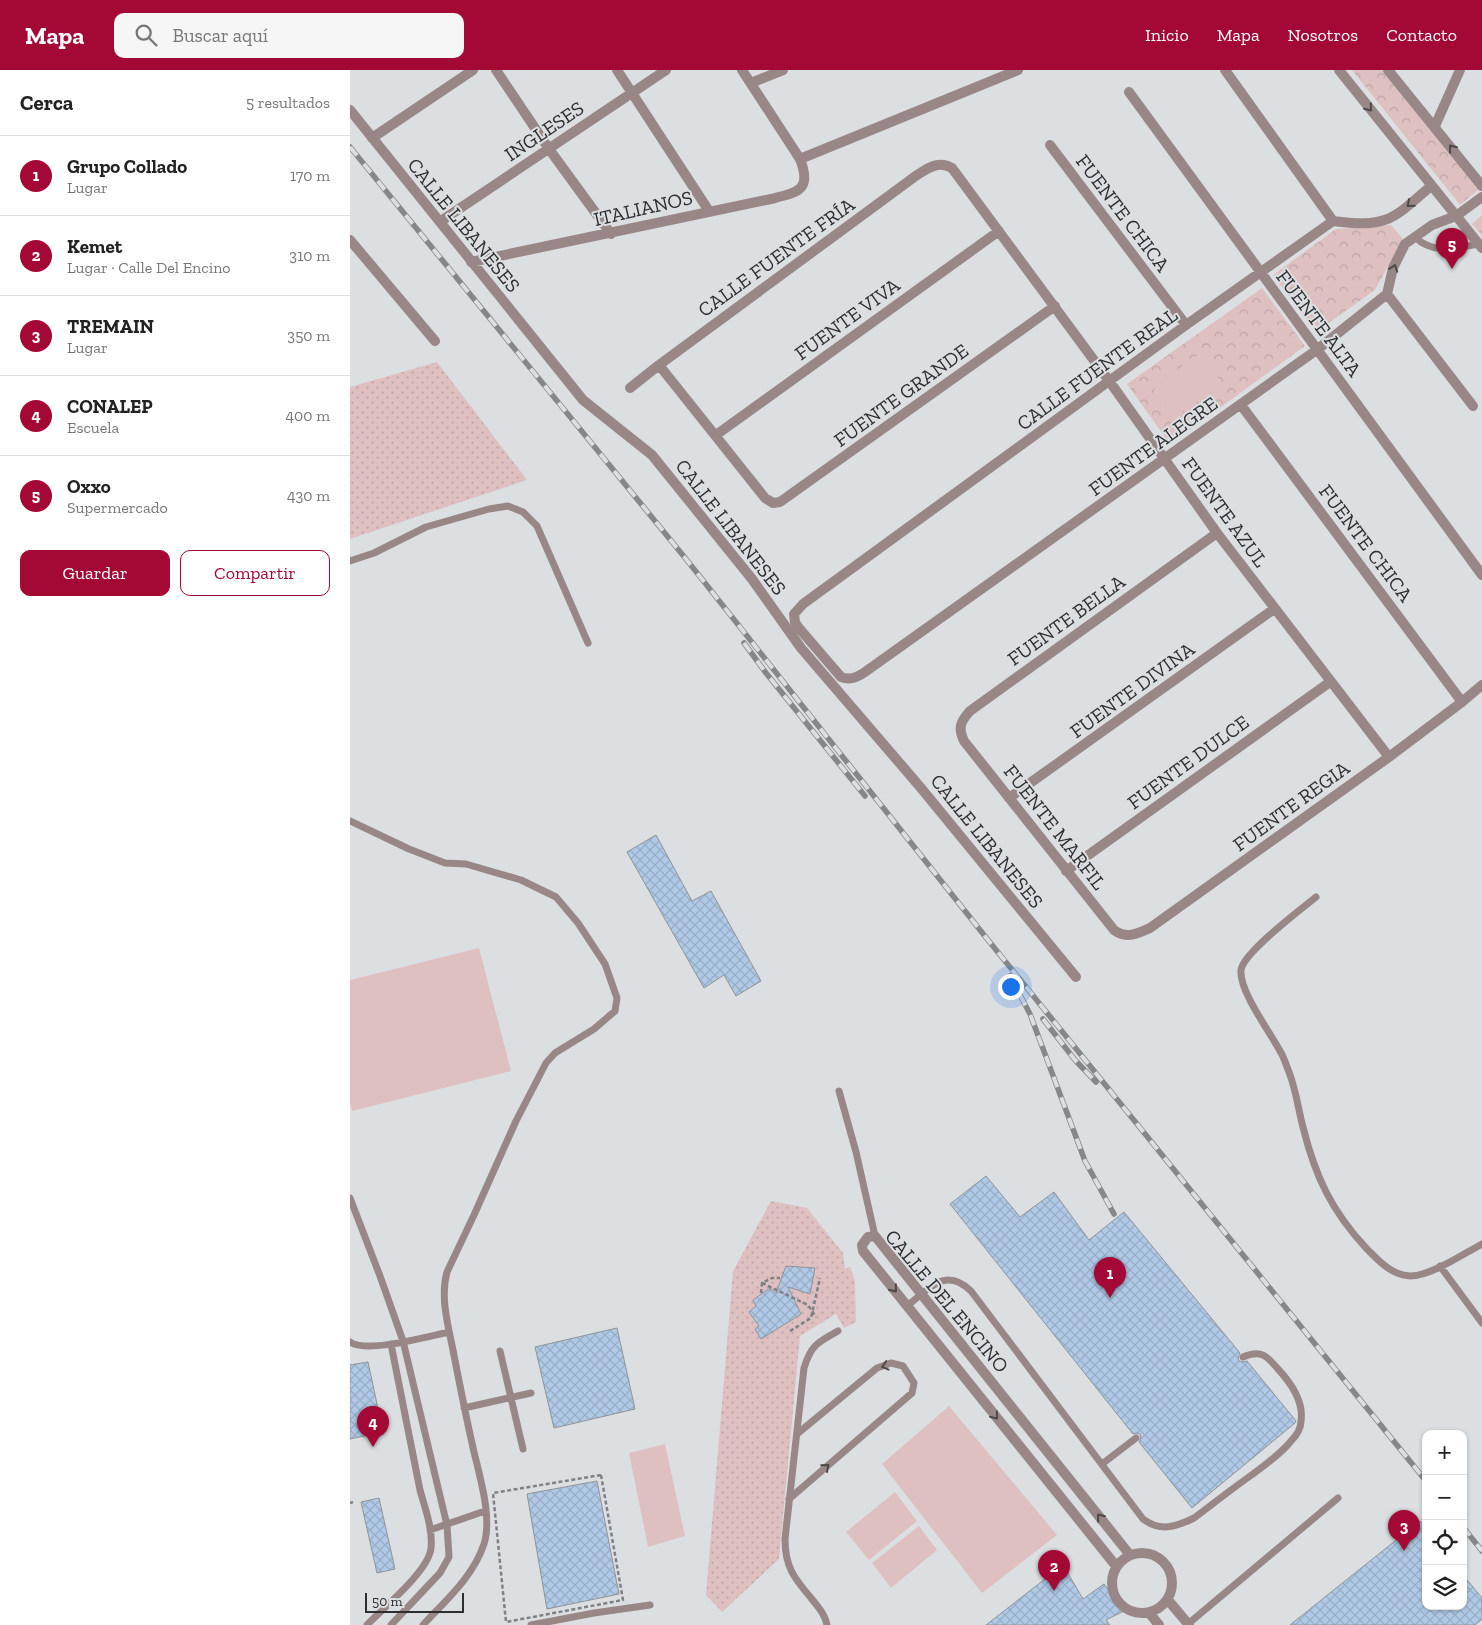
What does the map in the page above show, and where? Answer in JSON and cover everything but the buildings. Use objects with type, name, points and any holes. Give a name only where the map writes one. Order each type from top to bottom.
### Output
[{"type":"street","points":[[372,138],[473,70]]},
{"type":"street","points":[[496,70],[549,149],[611,234]]},
{"type":"street","points":[[617,70],[709,212]]},
{"type":"street","name":"INGLESES","points":[[441,222],[666,70]]},
{"type":"street","points":[[742,70],[800,159],[1018,70]]},
{"type":"street","points":[[751,83],[783,70]]},
{"type":"street","points":[[1225,70],[1333,221],[1358,224],[1377,223],[1387,220],[1400,212],[1431,186]]},
{"type":"street","points":[[1338,70],[1480,246]]},
{"type":"street","points":[[1388,70],[1482,186]]},
{"type":"street","points":[[1435,126],[1460,70]]},
{"type":"street","name":"FUENTE ALTA","points":[[1129,92],[1482,575]]},
{"type":"street","name":"CALLE LIBANESES","points":[[350,110],[583,400],[598,414],[640,444],[657,460],[752,579],[801,648],[921,788],[1076,977]]},
{"type":"street","name":"FUENTE CHICA","points":[[1050,145],[1186,325]]},
{"type":"street","name":"ITALIANOS","points":[[471,262],[611,234],[791,194],[804,187],[805,171],[800,159]]},
{"type":"street","name":"CALLE FUENTE FRÍA","points":[[630,388],[917,175],[933,165],[947,165]]},
{"type":"street","name":"FUENTE AZUL","points":[[947,165],[952,168],[1000,231],[1217,533],[1388,757]]},
{"type":"street","points":[[1473,406],[1387,294],[1393,268],[1405,244],[1437,223],[1456,216],[1482,197]]},
{"type":"street","name":"CALLE FUENTE REAL","points":[[841,677],[795,622],[794,614],[803,604],[1186,325],[1333,221]]},
{"type":"street","name":"FUENTE VIVA","points":[[716,435],[1000,231]]},
{"type":"street","points":[[350,240],[435,341]]},
{"type":"street","name":"FUENTE ALEGRE","points":[[841,677],[850,679],[865,672],[1165,460],[1318,349],[1387,294]]},
{"type":"street","name":"FUENTE GRANDE","points":[[716,435],[765,498],[773,503],[780,502],[1055,306]]},
{"type":"street","points":[[659,365],[716,435]]},
{"type":"street","name":"FUENTE CHICA","points":[[1241,404],[1462,702]]},
{"type":"street","name":"FUENTE BELLA","points":[[969,747],[960,732],[960,725],[970,711],[1217,533]]},
{"type":"street","name":"FUENTE DIVINA","points":[[1009,798],[1274,609]]},
{"type":"street","name":"FUENTE DULCE","points":[[1066,871],[1330,682]]},
{"type":"street","name":"FUENTE REGIA","points":[[1114,930],[1122,935],[1134,935],[1150,928],[1388,757],[1482,685]]},
{"type":"street","name":"FUENTE MARFIL","points":[[969,747],[1114,930]]},
{"type":"street","name":"CALLE DEL ENCINO","points":[[1116,1566],[862,1249],[862,1245],[870,1236],[875,1236],[1130,1555]]},
{"type":"street","points":[[1146,1553],[1160,1558],[1170,1570],[1173,1585],[1168,1600],[1150,1614],[1131,1613],[1117,1601],[1111,1584],[1116,1566],[1122,1559],[1130,1555],[1146,1553]]},
{"type":"street","points":[[1168,1600],[1188,1624]]},
{"type":"street","points":[[1150,1614],[1159,1625]]},
{"type":"lane","points":[[1415,237],[1426,246],[1441,249],[1480,246]]},
{"type":"lane","points":[[350,561],[374,553],[426,527],[489,509],[508,506],[523,512],[537,526],[588,643]]},
{"type":"lane","points":[[350,821],[445,863],[466,864],[521,880],[556,897],[578,923],[605,964],[617,998],[615,1011],[594,1029],[555,1053],[546,1063],[516,1121],[447,1272],[444,1282],[444,1300],[485,1511],[486,1526],[484,1542],[477,1560],[467,1577],[423,1625]]},
{"type":"lane","points":[[1316,897],[1288,919],[1245,959],[1241,969],[1242,980],[1250,999],[1281,1053],[1294,1084],[1302,1126],[1314,1167],[1328,1198],[1352,1232],[1381,1264],[1396,1273],[1411,1276],[1427,1272],[1482,1244]]},
{"type":"lane","points":[[838,1091],[856,1152],[875,1236]]},
{"type":"lane","points":[[350,1198],[403,1341],[447,1525],[449,1557],[440,1573],[391,1625]]},
{"type":"lane","points":[[1440,1266],[1482,1323]]},
{"type":"lane","points":[[907,1306],[942,1280],[950,1278],[964,1284],[1143,1519],[1152,1526],[1162,1528],[1183,1524],[1194,1518],[1270,1461],[1291,1442],[1298,1432],[1301,1422],[1301,1410],[1293,1388],[1265,1355],[1251,1353],[1243,1357]]},
{"type":"lane","points":[[827,1625],[823,1613],[791,1570],[785,1556],[784,1540],[804,1368],[817,1342],[838,1331]]},
{"type":"lane","points":[[350,1342],[367,1346],[391,1344],[449,1332]]},
{"type":"lane","points":[[367,1625],[425,1564],[431,1549],[430,1530],[391,1344]]},
{"type":"lane","points":[[500,1351],[523,1449]]},
{"type":"lane","points":[[789,1499],[912,1393],[914,1383],[903,1366],[891,1363],[877,1368],[797,1434]]},
{"type":"lane","points":[[464,1408],[531,1393]]},
{"type":"lane","points":[[1102,1464],[1136,1438]]},
{"type":"lane","points":[[1188,1624],[1338,1498]]},
{"type":"lane","points":[[430,1530],[485,1511]]},
{"type":"lane","points":[[530,1625],[650,1605]]},
{"type":"path","points":[[762,1283],[772,1278],[780,1278]]},
{"type":"path","points":[[790,1332],[811,1318],[820,1278]]},
{"type":"path","points":[[760,1293],[762,1283]]},
{"type":"path","points":[[762,1283],[808,1305],[816,1317]]},
{"type":"path","points":[[601,1475],[623,1600],[506,1622],[493,1493],[601,1475]]},
{"type":"green space","points":[[1352,70],[1386,70],[1480,188],[1460,205]]},
{"type":"green space","points":[[1482,215],[1482,235],[1472,224]]},
{"type":"green space","points":[[1391,225],[1403,239],[1375,290],[1316,332],[1273,275],[1336,229]]},
{"type":"green space","points":[[1262,288],[1305,346],[1170,444],[1127,384]]},
{"type":"green space","points":[[1201,353],[1222,384],[1175,417],[1153,387]]},
{"type":"green space","points":[[437,362],[527,480],[350,539],[350,387]]},
{"type":"green space","points":[[479,948],[511,1071],[352,1111],[350,1103],[350,980]]},
{"type":"green space","points":[[771,1201],[807,1208],[843,1253],[845,1269],[850,1267],[855,1281],[856,1322],[844,1328],[836,1314],[800,1336],[779,1559],[722,1612],[706,1595],[733,1271]]},
{"type":"green space","points":[[949,1406],[1057,1535],[982,1593],[882,1464]]},
{"type":"green space","points":[[665,1444],[685,1536],[648,1547],[629,1453]]},
{"type":"green space","points":[[895,1492],[917,1521],[869,1560],[846,1532]]},
{"type":"green space","points":[[919,1526],[937,1550],[891,1588],[872,1563]]},
{"type":"railway","points":[[350,147],[686,559],[984,935],[1422,1476]]},
{"type":"railway","points":[[744,643],[865,796]]},
{"type":"railway","points":[[1010,976],[1030,1014],[1085,1161],[1114,1214]]},
{"type":"railway","points":[[1043,1019],[1075,1060],[1096,1082]]},
{"type":"railway","points":[[1467,1532],[1482,1551]]},
{"type":"place","name":"Oxxo","points":[[1452,269]]},
{"type":"place","name":"Grupo Collado","points":[[1110,1298]]},
{"type":"place","name":"CONALEP","points":[[373,1447]]},
{"type":"place","name":"TREMAIN","points":[[1404,1551]]},
{"type":"place","name":"Kemet","points":[[1054,1591]]}]
